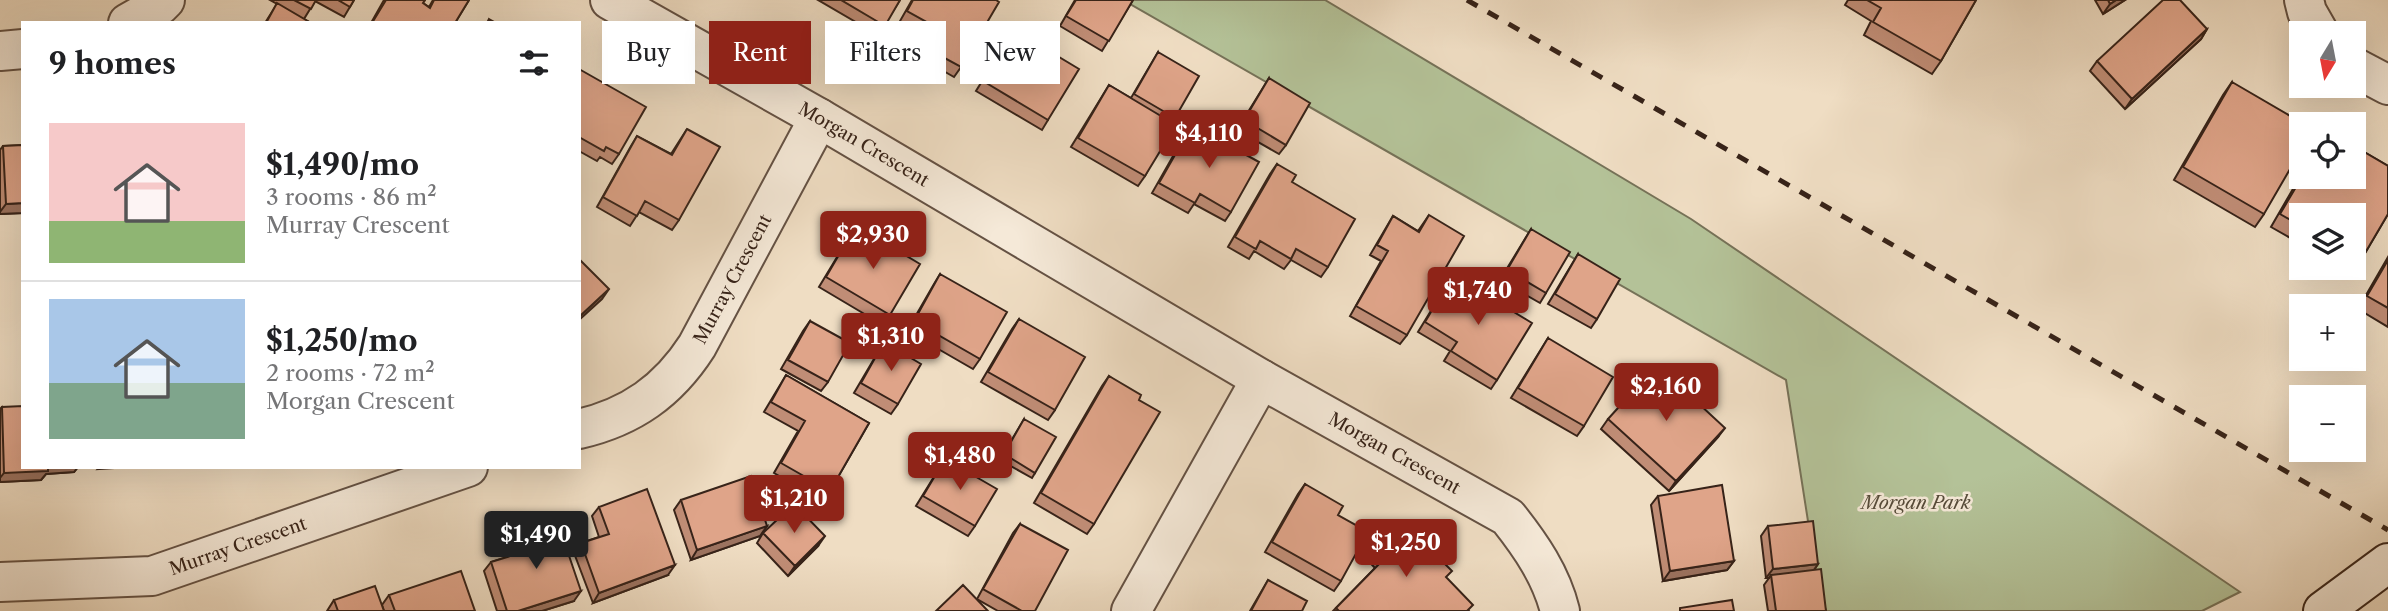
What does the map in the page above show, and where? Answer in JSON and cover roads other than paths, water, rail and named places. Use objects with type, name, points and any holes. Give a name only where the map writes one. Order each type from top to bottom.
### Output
[{"type":"street","points":[[132,21],[165,0]]},
{"type":"street","name":"Morgan Crescent","points":[[610,0],[819,118],[1261,379],[1507,517],[1529,543],[1545,571],[1560,611]]},
{"type":"street","points":[[2304,0],[2312,21]]},
{"type":"street","points":[[0,51],[21,49]]},
{"type":"street","points":[[2366,73],[2388,85]]},
{"type":"street","name":"Murray Crescent","points":[[581,429],[603,424],[631,412],[656,396],[685,365],[698,346],[819,118]]},
{"type":"street","points":[[1131,611],[1261,379]]},
{"type":"street","name":"Murray Crescent","points":[[0,582],[152,576],[462,469]]},
{"type":"street","points":[[2323,611],[2388,563]]},
{"type":"railway","points":[[1467,0],[2388,530]]},
{"type":"park label","name":"Morgan Park","points":[[1916,503]]}]
